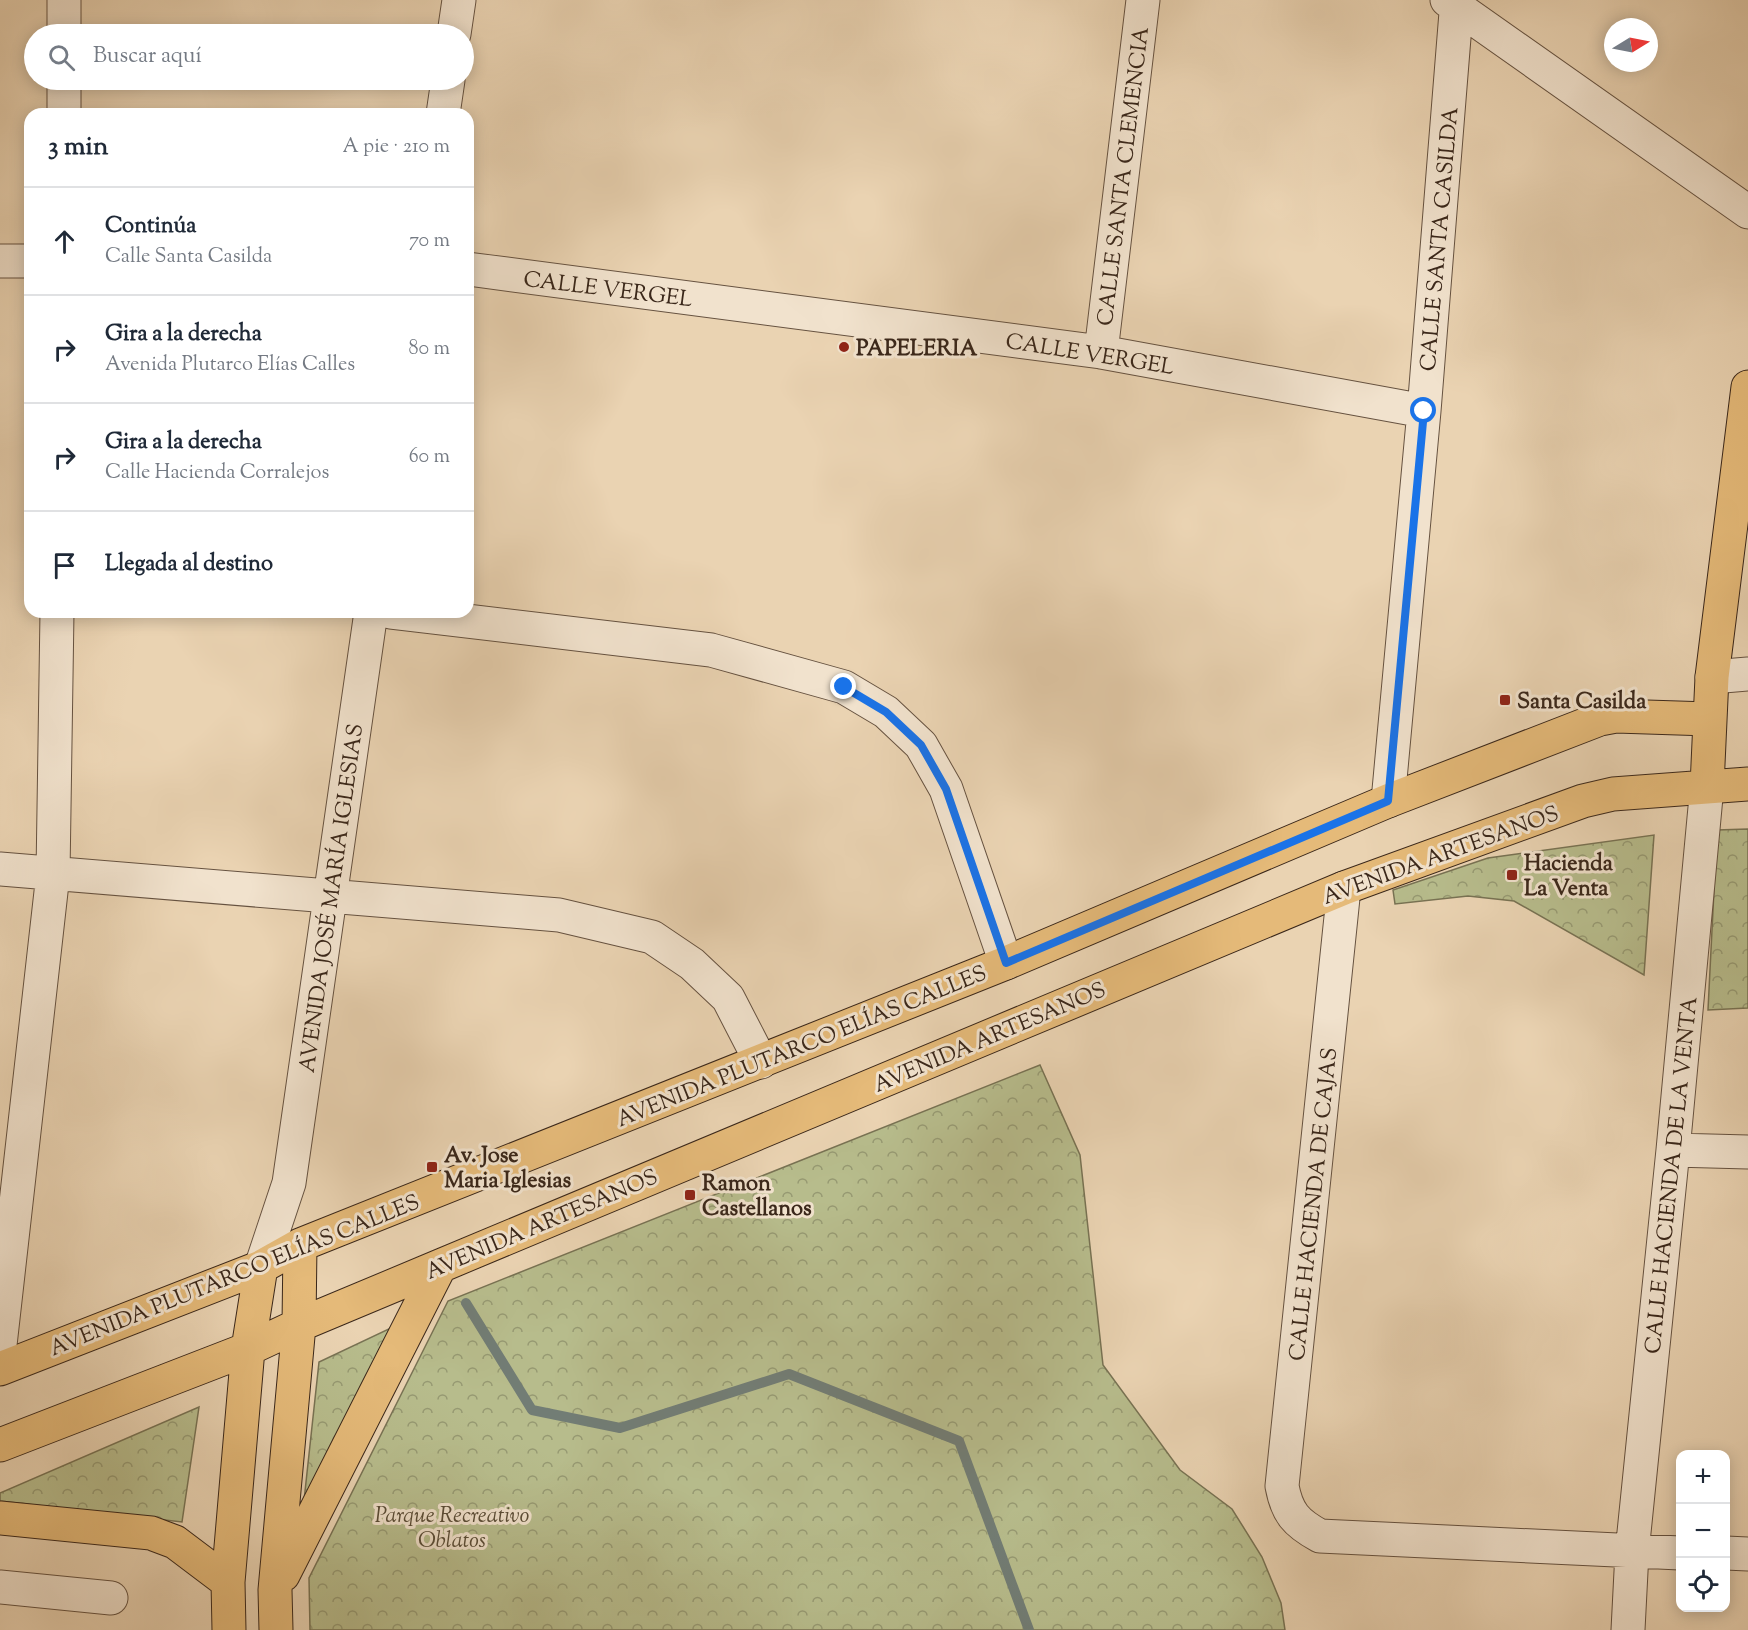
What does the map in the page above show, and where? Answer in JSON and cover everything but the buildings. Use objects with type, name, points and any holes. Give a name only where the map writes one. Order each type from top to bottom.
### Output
[{"type":"main road","name":"CALLE HACIENDA DE LA VENTA","points":[[1707,786],[1712,677],[1748,387]]},
{"type":"main road","name":"AVENIDA PLUTARCO ELÍAS CALLES","points":[[0,1369],[261,1267],[300,1245],[1006,963],[1388,801],[1600,719],[1616,716],[1709,719]]},
{"type":"main road","name":"AVENIDA ARTESANOS","points":[[248,1349],[299,1325],[1344,888],[1583,801],[1613,794],[1748,784]]},
{"type":"main road","name":"AVENIDA JOSÉ MARÍA IGLESIAS","points":[[276,1630],[275,1590],[299,1325],[300,1245]]},
{"type":"main road","points":[[275,1590],[440,1266]]},
{"type":"main road","name":"AVENIDA JOSÉ MARÍA IGLESIAS","points":[[229,1630],[228,1582],[248,1349],[261,1267]]},
{"type":"main road","points":[[0,1445],[248,1349]]},
{"type":"main road","points":[[0,1518],[151,1533],[175,1542],[228,1582]]},
{"type":"street","points":[[64,0],[64,24]]},
{"type":"street","points":[[455,24],[459,0]]},
{"type":"street","name":"CALLE SANTA CLEMENCIA","points":[[1101,352],[1143,0]]},
{"type":"street","points":[[1454,2],[1748,212]]},
{"type":"street","name":"CALLE SANTA CASILDA","points":[[1388,801],[1424,411],[1454,2]]},
{"type":"street","points":[[64,90],[64,108]]},
{"type":"street","points":[[444,108],[447,90]]},
{"type":"street","points":[[0,261],[24,261]]},
{"type":"street","name":"CALLE VERGEL","points":[[474,270],[1101,352],[1424,411]]},
{"type":"street","points":[[0,1345],[53,874],[57,618]]},
{"type":"street","name":"AVENIDA JOSÉ MARÍA IGLESIAS","points":[[261,1267],[289,1183],[370,618]]},
{"type":"street","points":[[442,618],[711,650],[844,687],[886,712],[921,745],[946,789],[1006,963]]},
{"type":"street","points":[[1712,677],[1748,674]]},
{"type":"street","name":"CALLE HACIENDA DE LA VENTA","points":[[1628,1630],[1632,1552],[1707,786]]},
{"type":"street","points":[[0,869],[559,915],[652,937],[692,964],[728,998],[761,1062]]},
{"type":"street","name":"CALLE HACIENDA DE CAJAS","points":[[1344,888],[1282,1486],[1286,1503],[1294,1518],[1320,1536],[1632,1552]]},
{"type":"street","points":[[1673,1150],[1748,1152]]},
{"type":"street","name":"AVENIDA JOSÉ MARÍA IGLESIAS","points":[[289,1183],[300,1245]]},
{"type":"street","points":[[1632,1552],[1676,1553]]},
{"type":"street","points":[[1730,1553],[1748,1554]]},
{"type":"street","points":[[0,1587],[111,1598]]},
{"type":"green space","points":[[1748,829],[1748,1008],[1708,1010],[1717,830]]},
{"type":"green space","points":[[1654,835],[1644,975],[1514,901],[1468,896],[1395,904],[1393,890],[1488,858]]},
{"type":"green space","name":"Parque Recreativo Oblatos","points":[[1040,1065],[1080,1155],[1103,1365],[1180,1470],[1232,1509],[1262,1557],[1281,1603],[1285,1630],[310,1630],[309,1578],[448,1301]]},
{"type":"green space","points":[[395,1326],[302,1519],[319,1362]]},
{"type":"green space","points":[[199,1407],[182,1522],[0,1501],[0,1493]]},
{"type":"waterway","points":[[466,1303],[532,1410],[620,1428],[789,1374],[959,1441],[1029,1630]]},
{"type":"place","name":"PAPELERIA","points":[[844,347]]},
{"type":"place","name":"Santa Casilda","points":[[1505,700]]},
{"type":"place","name":"Hacienda La Venta","points":[[1512,875]]},
{"type":"place","name":"Av. Jose Maria Iglesias","points":[[432,1167]]},
{"type":"place","name":"Ramon Castellanos","points":[[690,1195]]},
{"type":"route","points":[[844,687],[886,712],[921,745],[946,789],[1006,963],[1388,801],[1424,411]]}]
